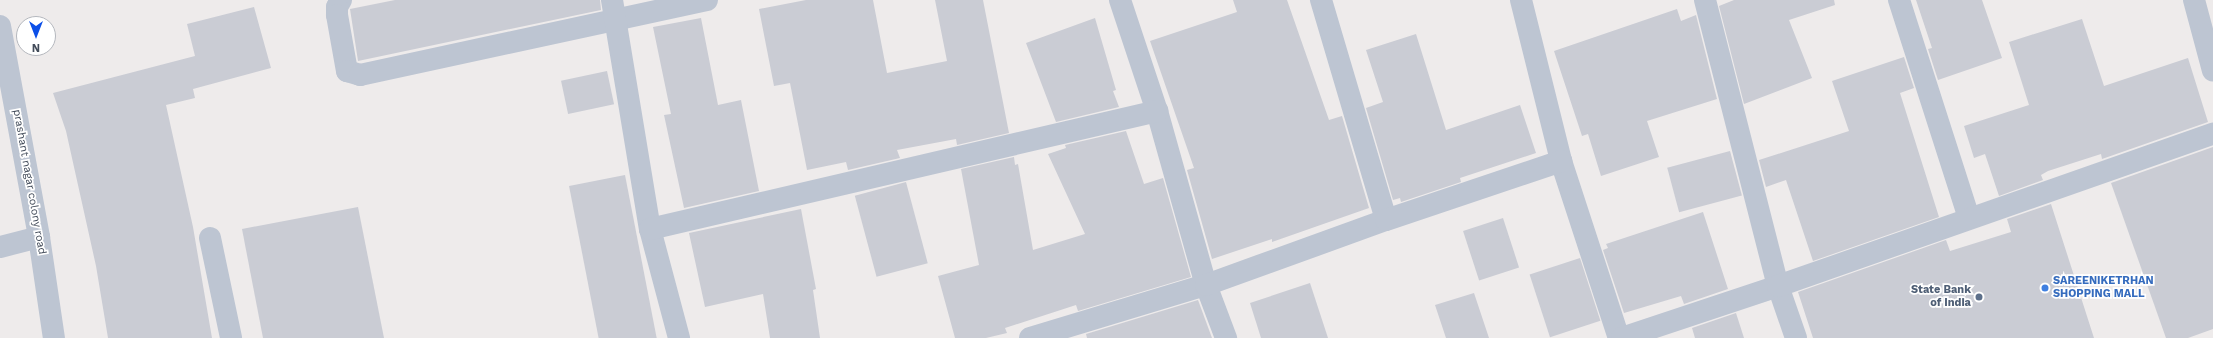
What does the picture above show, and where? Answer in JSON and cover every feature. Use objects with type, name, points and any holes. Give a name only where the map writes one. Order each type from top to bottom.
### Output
[{"type":"street","points":[[341,0],[337,7],[337,15],[347,71],[360,75],[613,10],[707,0]]},
{"type":"street","points":[[1120,0],[1157,111],[1206,285],[1226,338]]},
{"type":"street","points":[[1321,0],[1386,220]]},
{"type":"street","points":[[1521,0],[1561,161],[1621,338],[1778,286],[2213,134]]},
{"type":"street","points":[[1705,0],[1778,286],[1796,338]]},
{"type":"street","points":[[1899,0],[1969,218]]},
{"type":"street","points":[[2194,0],[2213,71]]},
{"type":"street","points":[[613,10],[650,229],[679,338]]},
{"type":"street","name":"prashant nagar colony road","points":[[0,26],[39,237],[54,338]]},
{"type":"street","points":[[650,229],[1157,111]]},
{"type":"street","points":[[1030,338],[1206,285],[1386,220],[1561,161]]},
{"type":"street","points":[[0,247],[39,237]]},
{"type":"street","points":[[210,238],[231,338]]},
{"type":"building","points":[[395,0],[600,0],[601,10],[358,61],[350,9]]},
{"type":"building","points":[[806,0],[873,0],[887,73],[947,61],[935,0],[983,0],[1009,133],[957,145],[956,139],[897,150],[900,158],[848,170],[846,162],[807,170],[790,83],[774,86],[759,9]]},
{"type":"building","points":[[1233,0],[1287,0],[1329,120],[1342,116],[1369,208],[1272,242],[1272,239],[1212,259],[1187,170],[1194,168],[1150,41],[1237,12]]},
{"type":"building","points":[[1734,0],[1834,0],[1835,5],[1789,20],[1812,78],[1744,104],[1719,6]]},
{"type":"building","points":[[1916,0],[1982,0],[2002,58],[1938,80],[1928,49],[1932,48]]},
{"type":"building","points":[[254,7],[271,68],[193,89],[195,98],[166,105],[193,227],[212,338],[108,338],[96,266],[66,131],[53,93],[195,56],[187,24]]},
{"type":"building","points":[[1677,9],[1681,21],[1696,15],[1717,99],[1647,121],[1659,157],[1601,176],[1588,134],[1582,136],[1554,51]]},
{"type":"building","points":[[701,18],[718,105],[741,100],[759,191],[684,208],[664,115],[671,114],[653,27]]},
{"type":"building","points":[[1095,18],[1116,90],[1113,91],[1119,107],[1056,122],[1026,43]]},
{"type":"building","points":[[2082,19],[2104,86],[2188,58],[2208,122],[2102,159],[2101,154],[2048,171],[2041,175],[2043,180],[1999,196],[1985,154],[1974,158],[1964,126],[2029,105],[2009,42]]},
{"type":"building","points":[[1416,34],[1446,130],[1520,105],[1536,153],[1460,178],[1461,182],[1401,202],[1400,198],[1393,200],[1366,108],[1383,102],[1366,50]]},
{"type":"building","points":[[1904,57],[1914,88],[1900,93],[1939,217],[1813,261],[1786,180],[1766,187],[1759,160],[1849,131],[1832,81]]},
{"type":"building","points":[[607,71],[614,104],[568,114],[561,81]]},
{"type":"building","points":[[1126,131],[1144,184],[1163,178],[1191,277],[1078,311],[1076,305],[1005,328],[1007,333],[986,338],[955,338],[938,276],[979,265],[961,169],[1014,157],[1015,165],[1018,164],[1033,250],[1085,234],[1048,154],[1066,148],[1065,145]]},
{"type":"building","points":[[2213,147],[2213,329],[2188,338],[2166,338],[2111,183]]},
{"type":"building","points":[[1730,151],[1742,195],[1679,212],[1667,168]]},
{"type":"building","points":[[625,175],[657,338],[599,338],[569,186]]},
{"type":"building","points":[[906,182],[928,263],[877,277],[855,196]]},
{"type":"building","points":[[2051,204],[2094,338],[1813,338],[1798,292],[1946,240],[1950,251],[2011,232],[2007,219]]},
{"type":"building","points":[[358,207],[384,338],[263,338],[242,229]]},
{"type":"building","points":[[801,209],[816,289],[813,290],[820,338],[770,338],[763,294],[705,307],[689,233]]},
{"type":"building","points":[[1703,212],[1728,289],[1684,304],[1681,296],[1624,313],[1603,250],[1608,248],[1606,244]]},
{"type":"building","points":[[1503,218],[1519,267],[1479,280],[1463,231]]},
{"type":"building","points":[[1580,258],[1600,321],[1550,337],[1530,274]]},
{"type":"building","points":[[1310,283],[1328,338],[1261,338],[1250,303]]},
{"type":"building","points":[[1474,293],[1489,338],[1446,338],[1435,305]]},
{"type":"building","points":[[1198,300],[1212,338],[1087,338],[1086,334]]},
{"type":"building","points":[[1736,313],[1744,338],[1695,338],[1692,328]]},
{"type":"place","name":"SAREENIKETRHAN SHOPPING MALL","points":[[2045,288]]},
{"type":"place","name":"State Bank of India","points":[[1979,297]]}]
